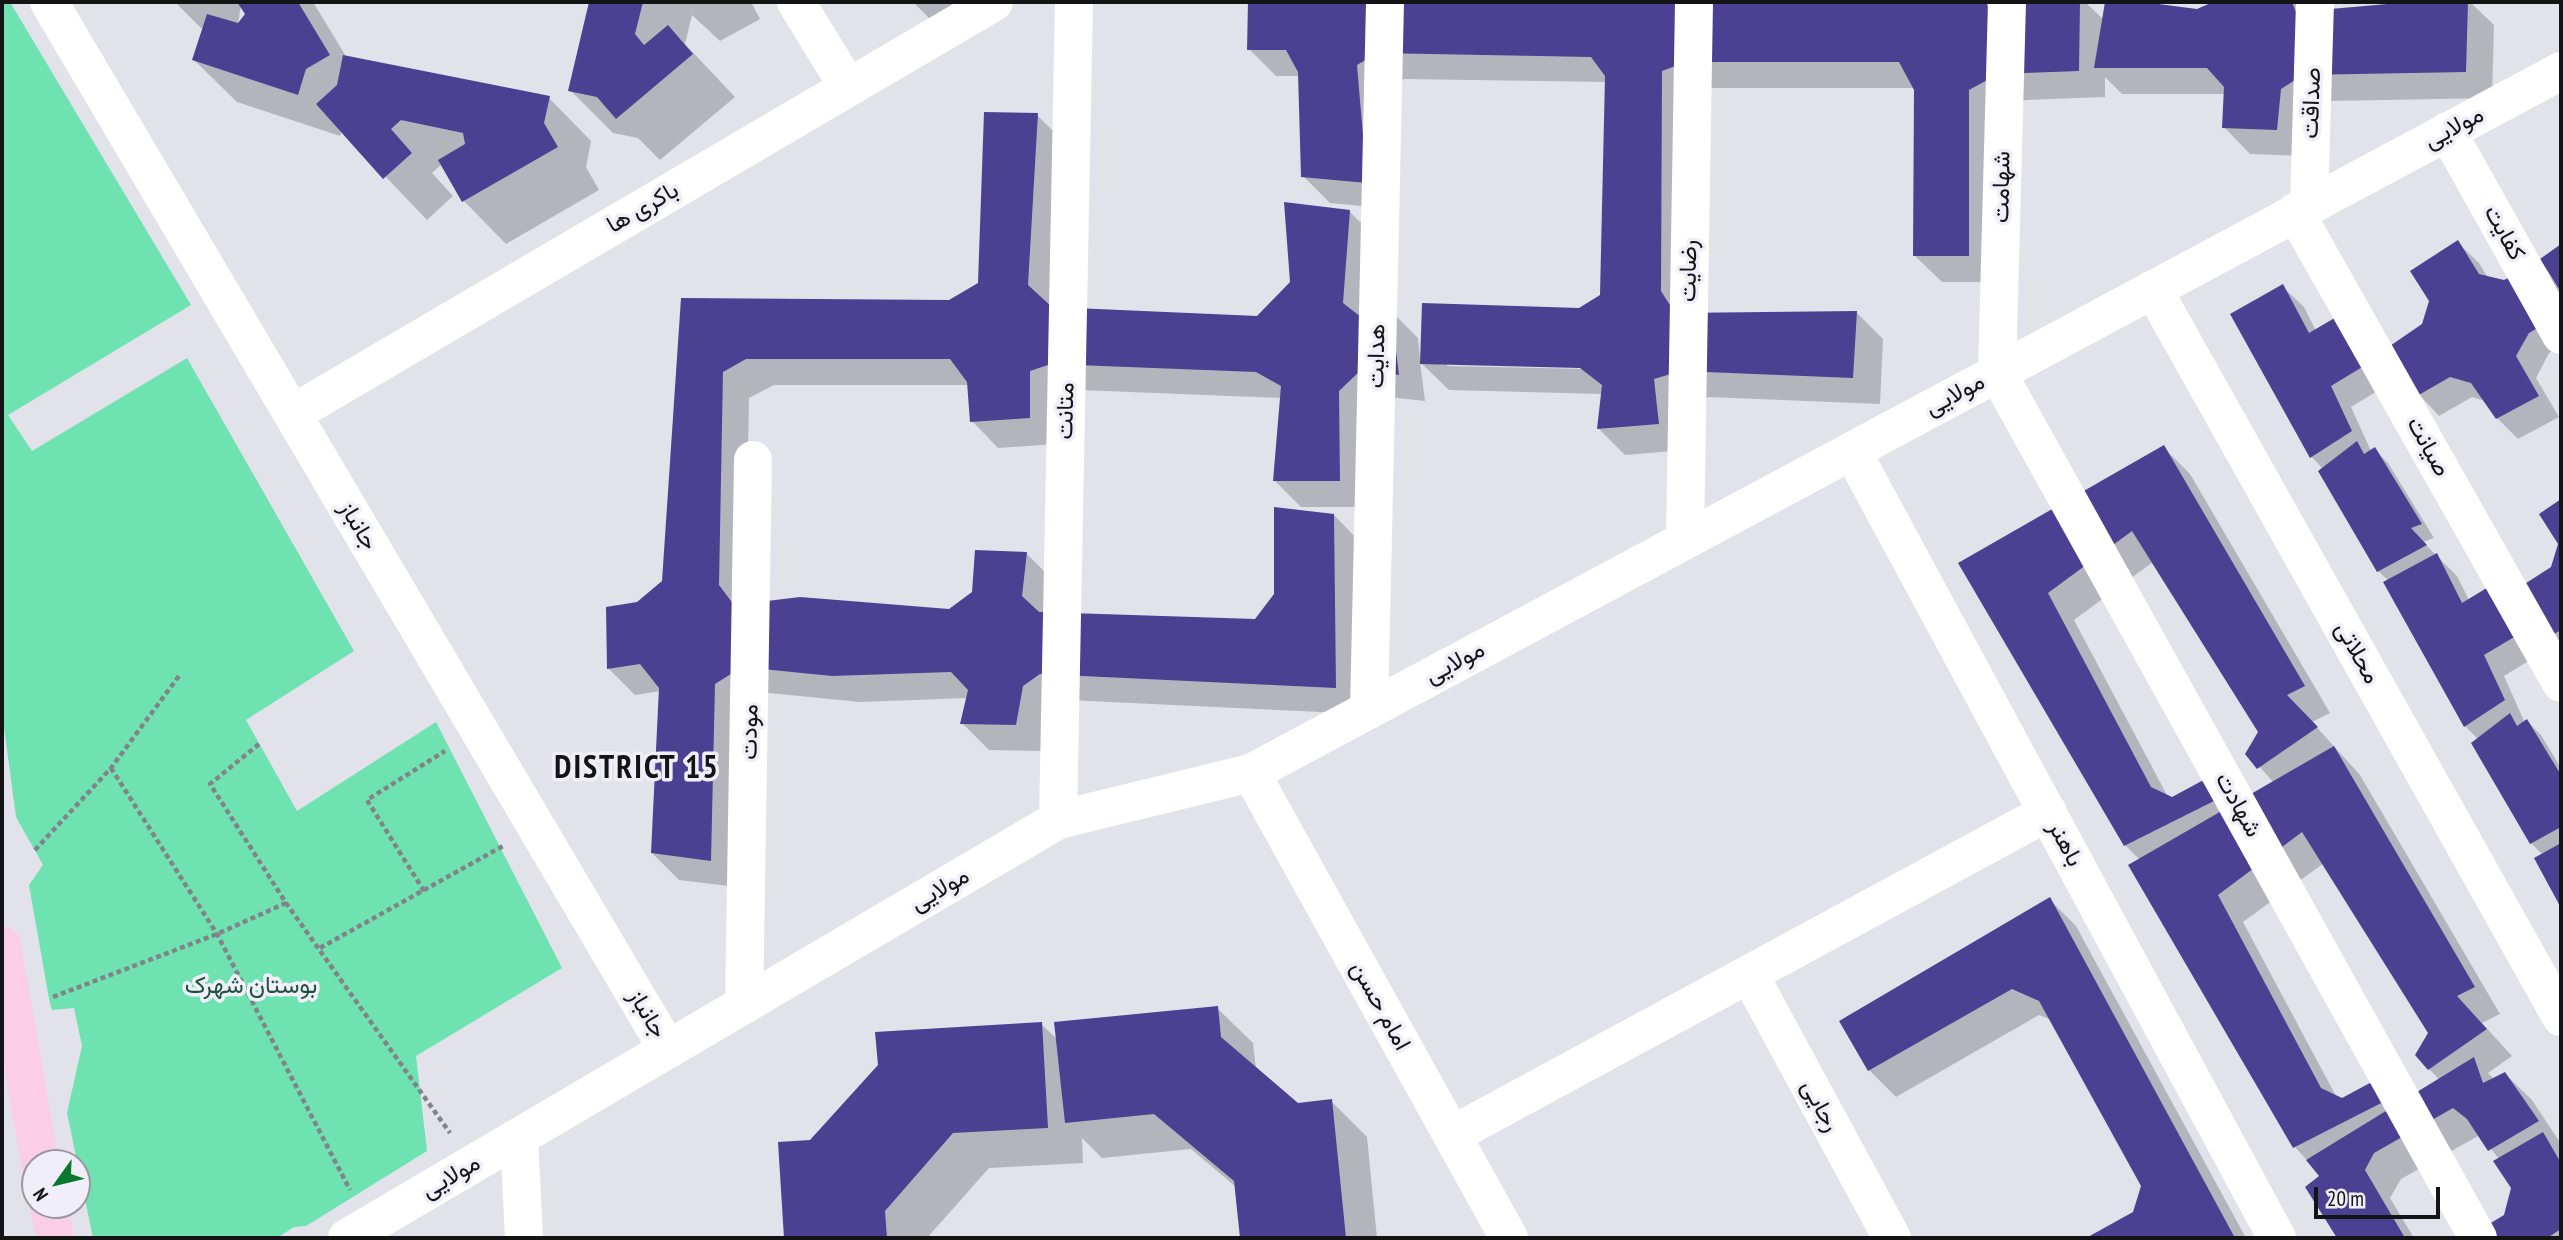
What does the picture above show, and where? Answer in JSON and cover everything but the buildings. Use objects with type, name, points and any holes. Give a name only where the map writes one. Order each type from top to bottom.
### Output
[{"type":"highway","points":[[2,945],[38,1149]]},
{"type":"highway","points":[[52,1219],[55,1238]]},
{"type":"street","name":"جانباز","points":[[49,2],[668,1050]]},
{"type":"street","points":[[796,2],[848,87]]},
{"type":"street","name":"باکری ها","points":[[292,414],[994,2]]},
{"type":"street","name":"متانت","points":[[1058,820],[1074,2]]},
{"type":"street","name":"هدایت","points":[[1369,710],[1385,2]]},
{"type":"street","name":"رضایت","points":[[1685,540],[1694,2]]},
{"type":"street","name":"شهامت","points":[[1997,372],[2007,2]]},
{"type":"street","name":"صداقت","points":[[2302,209],[2315,2]]},
{"type":"street","name":"مولايی","points":[[358,1232],[1058,820],[1251,773],[2561,72]]},
{"type":"street","name":"کفایت","points":[[2447,131],[2561,335]]},
{"type":"street","name":"صیانت","points":[[2302,209],[2561,683]]},
{"type":"street","name":"محلاتی","points":[[2153,289],[2561,1017]]},
{"type":"street","name":"شهادت","points":[[1997,372],[2478,1238]]},
{"type":"street","name":"باهنر","points":[[1852,451],[2277,1238]]},
{"type":"street","name":"مودت","points":[[744,1005],[753,460]]},
{"type":"street","name":"امام حسن","points":[[1251,773],[1509,1238]]},
{"type":"street","points":[[1452,1135],[2048,812]]},
{"type":"street","name":"رجایی","points":[[1749,974],[1892,1238]]},
{"type":"street","points":[[519,1137],[524,1238]]},
{"type":"path","points":[[35,850],[111,768],[179,676]]},
{"type":"path","points":[[424,891],[368,800],[478,729]]},
{"type":"path","points":[[259,744],[210,784],[286,903],[472,1165]]},
{"type":"path","points":[[111,768],[217,934],[358,1232]]},
{"type":"path","points":[[320,948],[537,827]]},
{"type":"path","points":[[49,999],[217,934],[286,903]]},
{"type":"green space","name":"بوستان شهرک","points":[[2,2],[10,2],[191,305],[8,415],[32,451],[187,358],[354,651],[246,720],[297,811],[436,722],[562,968],[416,1056],[427,1151],[306,1226],[294,1227],[277,1238],[93,1238],[89,1219],[91,1149],[74,1149],[67,1113],[82,1046],[74,1008],[52,1010],[49,999],[29,885],[43,865],[16,817],[2,712]]},
{"type":"district","name":"DISTRICT 15","points":[[637,769]]}]
